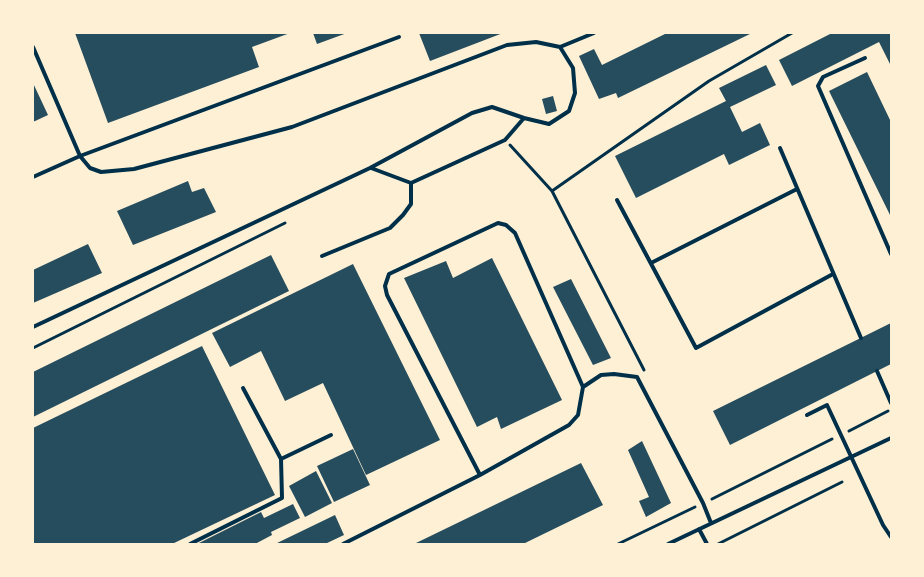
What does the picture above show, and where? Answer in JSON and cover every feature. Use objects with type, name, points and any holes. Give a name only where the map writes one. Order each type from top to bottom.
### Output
[{"type":"lane","points":[[33,47],[80,156],[90,168],[101,172],[134,169],[292,127],[507,45],[536,42],[560,47],[594,33]]},
{"type":"lane","points":[[33,177],[80,156],[399,37]]},
{"type":"lane","points":[[33,327],[370,168],[472,113],[492,107],[549,124],[570,111],[575,93],[573,68],[560,47]]},
{"type":"lane","points":[[865,58],[823,77],[818,86],[891,254]]},
{"type":"lane","points":[[370,168],[411,183],[505,140],[524,118]]},
{"type":"lane","points":[[780,148],[861,338]]},
{"type":"lane","points":[[322,256],[390,228],[411,204],[411,183]]},
{"type":"lane","points":[[650,263],[797,189]]},
{"type":"lane","points":[[617,200],[696,348],[833,274]]},
{"type":"lane","points":[[343,544],[480,475],[569,425],[578,415],[583,387],[514,232],[506,225],[498,223],[389,274],[385,286],[387,295],[480,475]]},
{"type":"lane","points":[[877,371],[891,403]]},
{"type":"lane","points":[[583,387],[601,375],[637,377],[703,503],[711,523]]},
{"type":"lane","points":[[190,544],[282,498],[281,459],[243,388]]},
{"type":"lane","points":[[807,415],[827,405],[891,537]]},
{"type":"lane","points":[[281,459],[331,435]]},
{"type":"lane","points":[[668,544],[891,438]]},
{"type":"lane","points":[[699,529],[707,544]]},
{"type":"path","points":[[552,191],[710,81],[792,33]]},
{"type":"path","points":[[505,140],[552,191],[645,372]]},
{"type":"path","points":[[33,348],[285,223]]},
{"type":"path","points":[[618,544],[891,410]]},
{"type":"path","points":[[718,544],[842,482]]},
{"type":"building","points":[[75,33],[290,33],[252,47],[259,67],[108,123]]},
{"type":"building","points":[[313,33],[347,33],[317,44]]},
{"type":"building","points":[[419,33],[503,33],[430,61]]},
{"type":"building","points":[[667,33],[752,33],[618,98],[616,93],[599,99],[579,56],[594,49],[602,65]]},
{"type":"building","points":[[832,33],[891,33],[891,66],[879,42],[792,86],[779,60]]},
{"type":"building","points":[[766,65],[776,85],[730,107],[742,132],[760,123],[770,145],[729,165],[724,154],[636,198],[615,156],[726,101],[719,88]]},
{"type":"building","points":[[867,72],[891,122],[891,217],[829,91]]},
{"type":"building","points":[[33,83],[48,115],[33,122]]},
{"type":"building","points":[[553,96],[557,111],[546,114],[542,99]]},
{"type":"building","points":[[188,181],[192,192],[204,188],[216,212],[133,245],[117,211]]},
{"type":"building","points":[[88,244],[102,273],[33,303],[33,270]]},
{"type":"building","points":[[271,255],[289,291],[33,417],[33,372]]},
{"type":"building","points":[[492,258],[562,400],[501,429],[497,417],[477,427],[404,278],[446,261],[453,278]]},
{"type":"building","points":[[353,264],[440,440],[366,475],[323,383],[285,401],[261,351],[230,367],[212,333]]},
{"type":"building","points":[[571,279],[611,358],[593,365],[553,287]]},
{"type":"building","points":[[891,323],[891,364],[730,445],[713,411]]},
{"type":"building","points":[[202,346],[275,495],[172,544],[33,544],[33,428]]},
{"type":"building","points":[[642,441],[671,503],[646,517],[639,501],[649,497],[628,450]]},
{"type":"building","points":[[353,449],[370,485],[334,502],[317,466]]},
{"type":"building","points":[[581,463],[603,505],[523,544],[414,544]]},
{"type":"building","points":[[316,471],[332,503],[305,517],[289,486]]},
{"type":"building","points":[[293,504],[300,518],[271,532],[272,535],[255,544],[197,544],[261,512],[264,518]]},
{"type":"building","points":[[335,515],[344,535],[325,544],[275,544]]}]
